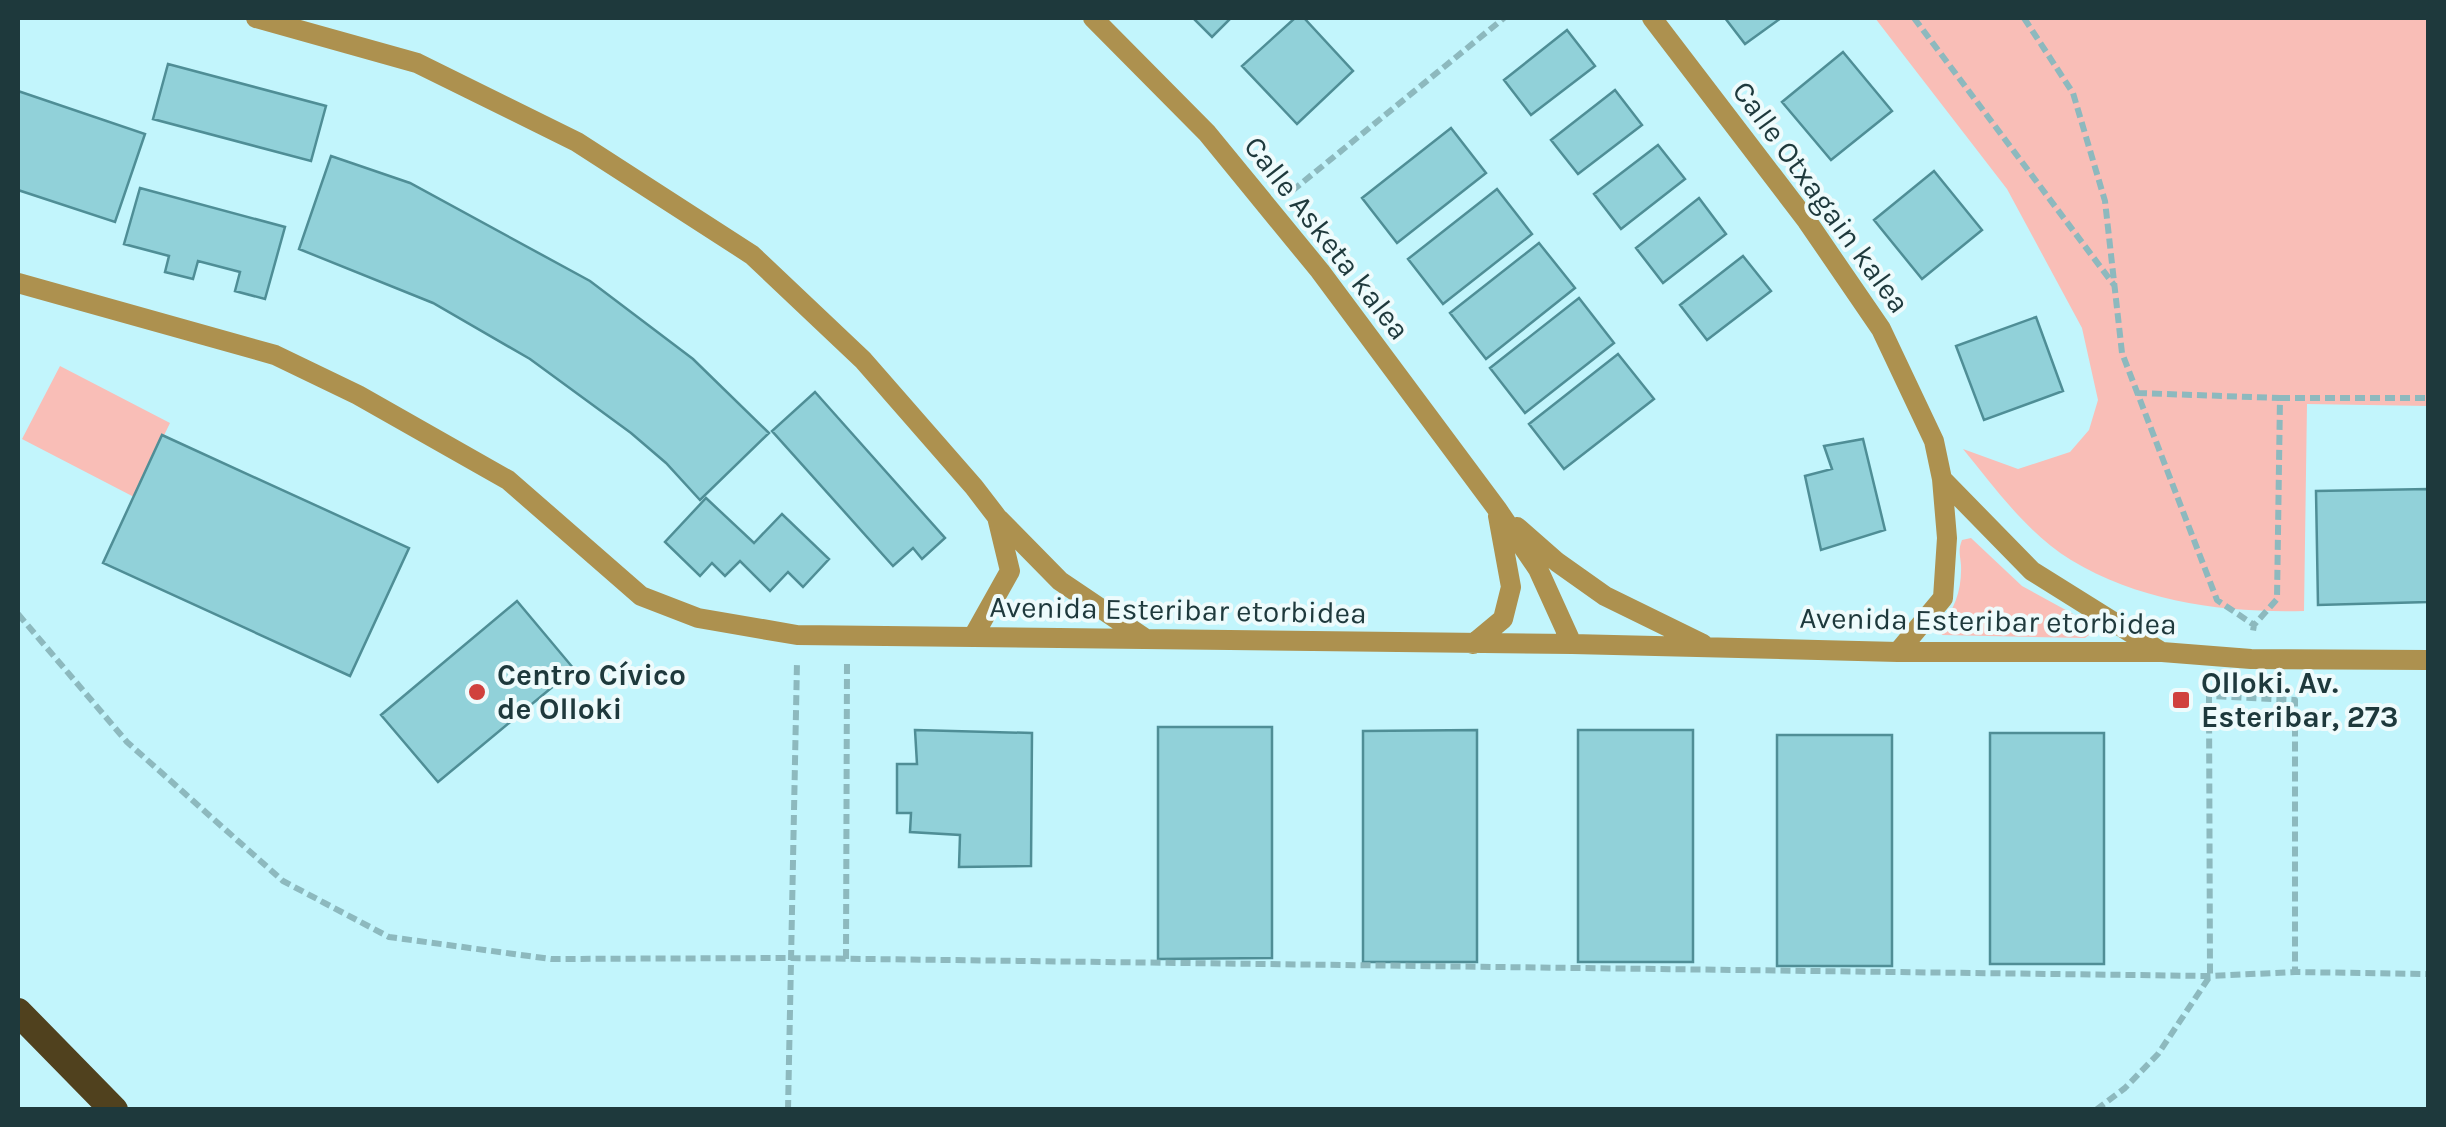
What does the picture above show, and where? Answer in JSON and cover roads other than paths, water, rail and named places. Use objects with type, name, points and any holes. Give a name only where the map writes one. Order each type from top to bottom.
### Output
[{"type":"highway","points":[[18,1012],[114,1110]]},
{"type":"street","points":[[256,18],[418,63],[578,142],[752,254],[863,360],[997,518],[1060,581],[1147,640]]},
{"type":"street","name":"Calle Asketa kalea","points":[[1093,18],[1206,133],[1270,208],[1497,509],[1538,570],[1572,644]]},
{"type":"street","name":"Calle Otxagain kalea","points":[[1652,18],[1807,221],[1881,329],[1934,441],[1947,538],[1943,598],[1898,652]]},
{"type":"street","name":"Avenida Esteribar etorbidea","points":[[18,283],[275,355],[358,396],[508,480],[640,596],[698,618],[797,636],[1572,644],[1898,652],[2162,652],[2250,659],[2428,660]]},
{"type":"street","name":"Calle Otxagain kalea","points":[[1942,479],[2032,571],[2162,652]]},
{"type":"street","name":"Calle Asketa kalea","points":[[1473,644],[1503,619],[1511,587],[1497,509]]},
{"type":"street","name":"Calle Asketa kalea","points":[[1497,509],[1558,562],[1605,596],[1710,647]]},
{"type":"street","points":[[973,637],[1010,571],[997,518]]},
{"type":"place","name":"Centro Cívico de Olloki","points":[[477,692]]},
{"type":"place","name":"Olloki. Av. Esteribar, 273","points":[[2181,700]]}]
